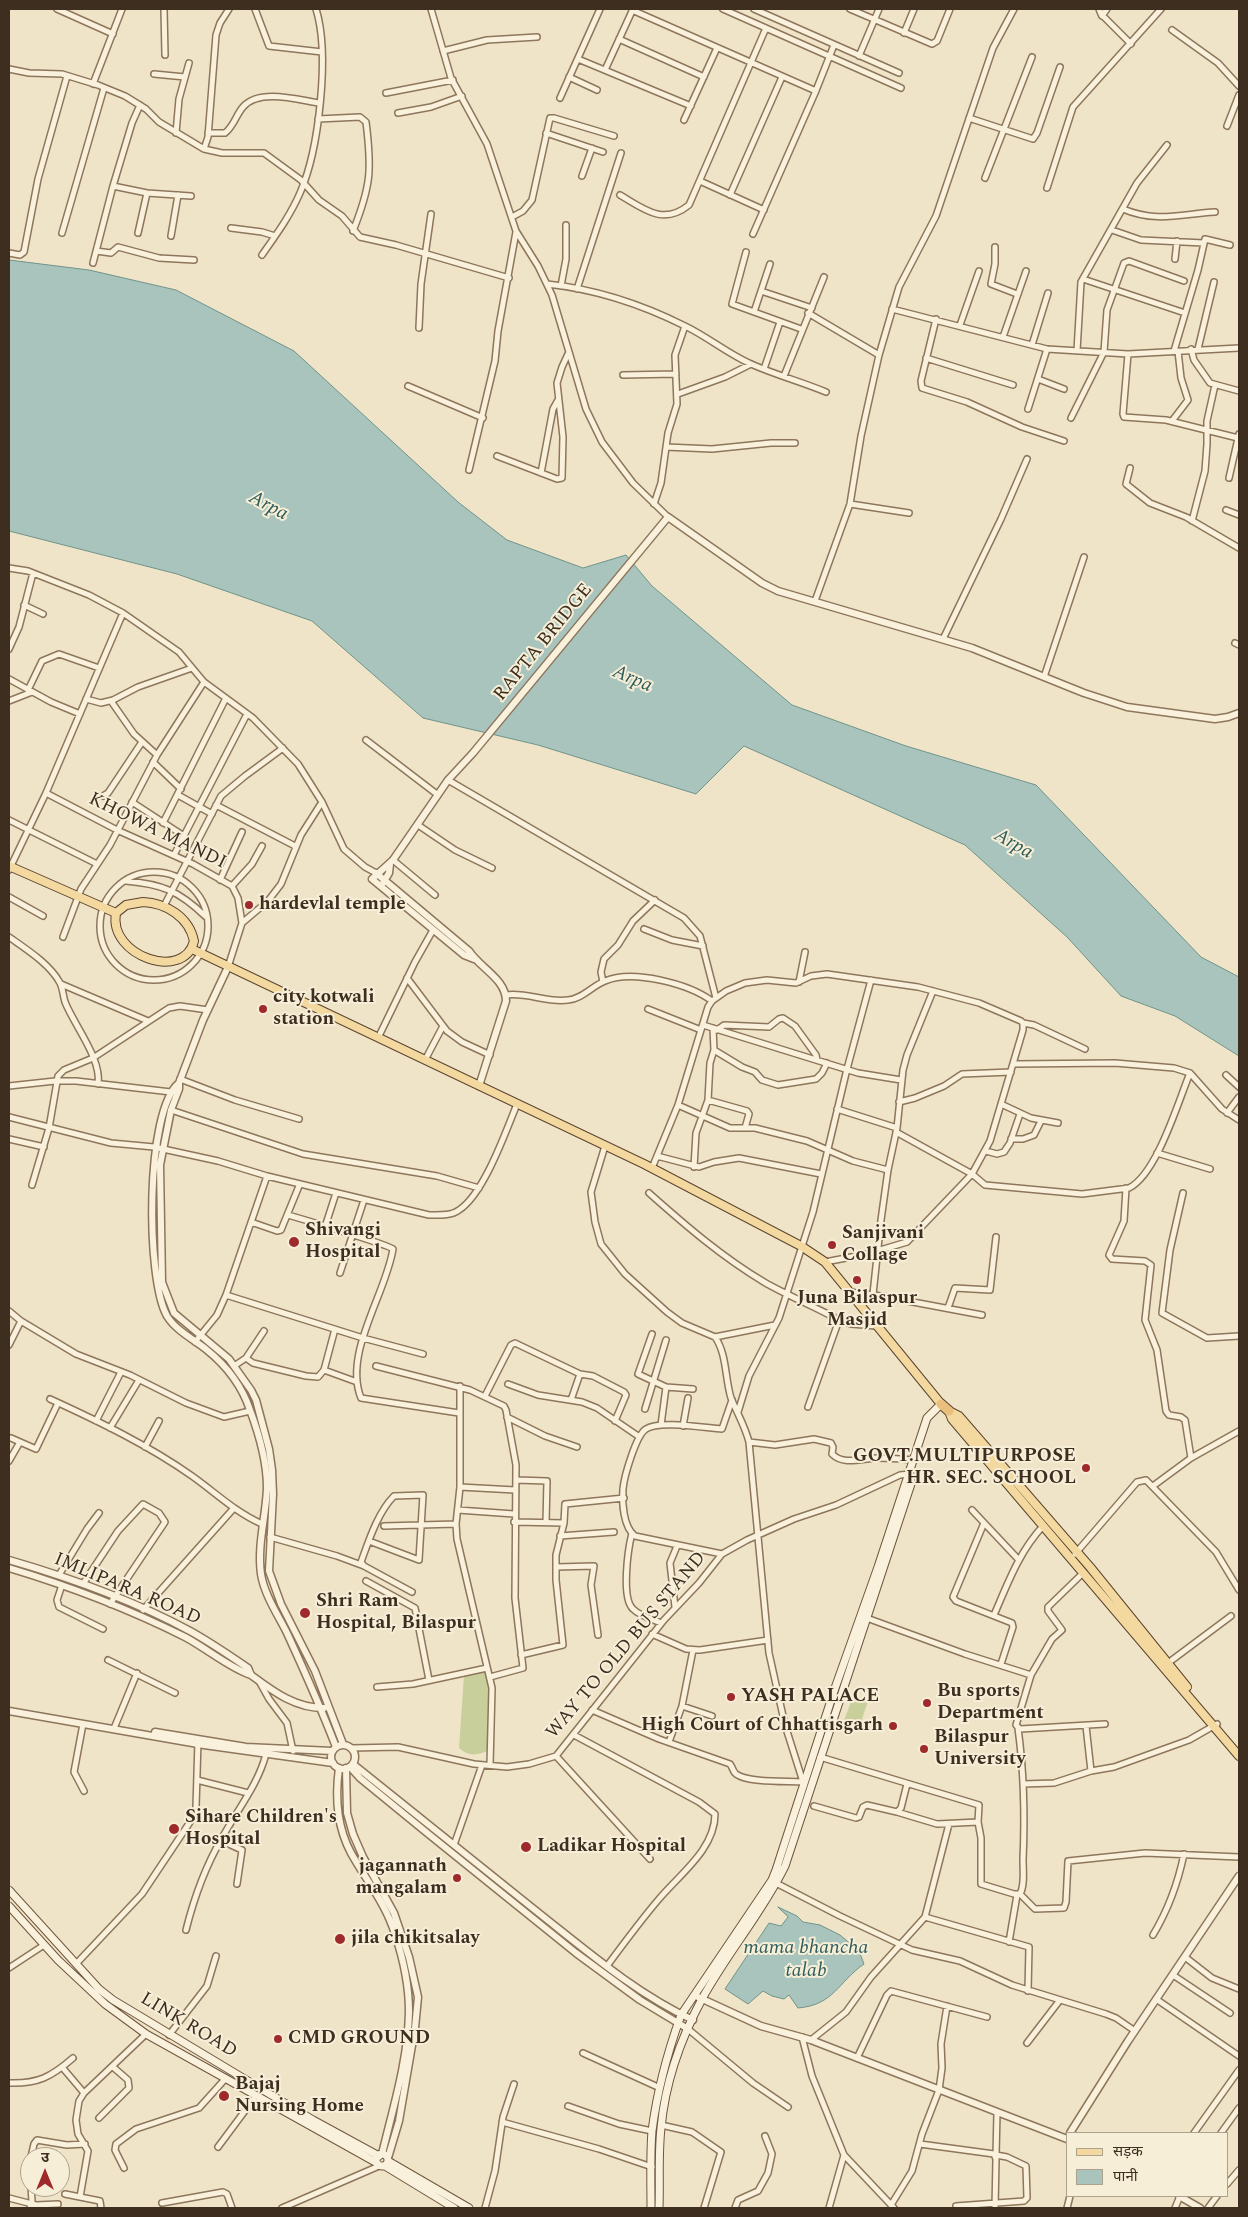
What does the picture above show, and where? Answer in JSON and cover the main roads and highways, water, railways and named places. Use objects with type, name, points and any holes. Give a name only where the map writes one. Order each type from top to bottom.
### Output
[{"type":"highway","points":[[941,1404],[949,1411]]},
{"type":"main road","points":[[9,867],[116,913]]},
{"type":"main road","points":[[154,902],[164,906],[188,925],[194,941],[192,949],[176,960],[158,960],[136,954],[128,948],[119,936],[116,913],[120,909],[134,903],[154,902]]},
{"type":"main road","points":[[192,949],[652,1168],[801,1246],[825,1262],[941,1404],[926,1418],[910,1474],[904,1482],[865,1617],[785,1866],[698,1997],[681,2015],[678,2023],[660,2088],[652,2131],[651,2208]]},
{"type":"main road","points":[[949,1411],[952,1419],[1043,1526],[1074,1556],[1083,1573],[1239,1749]]},
{"type":"main road","points":[[949,1411],[959,1416],[1074,1556],[1168,1663],[1239,1756]]},
{"type":"main road","points":[[774,1881],[803,1784],[834,1691],[865,1617]]},
{"type":"main road","name":"LINK ROAD","points":[[9,1890],[76,1964],[113,2000],[313,2120],[469,2208]]},
{"type":"main road","name":"LINK ROAD","points":[[9,1906],[44,1945],[105,2004],[146,2034],[256,2096],[382,2160]]},
{"type":"main road","points":[[660,2208],[661,2125],[670,2078],[692,2020],[698,1997]]},
{"type":"main road","points":[[382,2160],[454,2208]]},
{"type":"water","name":"Arpa","points":[[9,260],[89,270],[176,290],[294,351],[458,502],[507,540],[583,568],[626,555],[652,586],[792,705],[906,746],[1036,785],[1201,957],[1239,977],[1239,1056],[1175,1016],[1121,996],[1067,937],[965,845],[744,746],[696,794],[538,745],[423,718],[312,621],[177,574],[9,531]]},
{"type":"water","name":"mama bhancha talab","points":[[778,1907],[797,1916],[803,1922],[820,1925],[840,1935],[859,1951],[864,1964],[828,1998],[810,2006],[798,2008],[789,1995],[784,1999],[763,1991],[748,2004],[725,1989],[769,1923],[781,1926],[788,1917]]},
{"type":"place","name":"hardevlal temple","points":[[249,905]]},
{"type":"place","name":"city kotwali station","points":[[263,1009]]},
{"type":"place","name":"Shivangi Hospital","points":[[294,1242]]},
{"type":"place","name":"Sanjivani Collage","points":[[832,1245]]},
{"type":"place","name":"Juna Bilaspur Masjid","points":[[857,1280]]},
{"type":"place","name":"GOVT.MULTIPURPOSE HR. SEC. SCHOOL","points":[[1086,1468]]},
{"type":"place","name":"Shri Ram Hospital, Bilaspur","points":[[305,1613]]},
{"type":"place","name":"YASH PALACE","points":[[731,1697]]},
{"type":"place","name":"Bu sports Department","points":[[927,1703]]},
{"type":"place","name":"High Court of Chhattisgarh","points":[[893,1726]]},
{"type":"place","name":"Bilaspur University","points":[[924,1749]]},
{"type":"place","name":"Sihare Children's Hospital","points":[[174,1829]]},
{"type":"place","name":"Ladikar Hospital","points":[[526,1847]]},
{"type":"place","name":"jagannath mangalam","points":[[457,1878]]},
{"type":"place","name":"jila chikitsalay","points":[[340,1939]]},
{"type":"place","name":"CMD GROUND","points":[[278,2039]]},
{"type":"place","name":"Bajaj Nursing Home","points":[[224,2096]]}]
